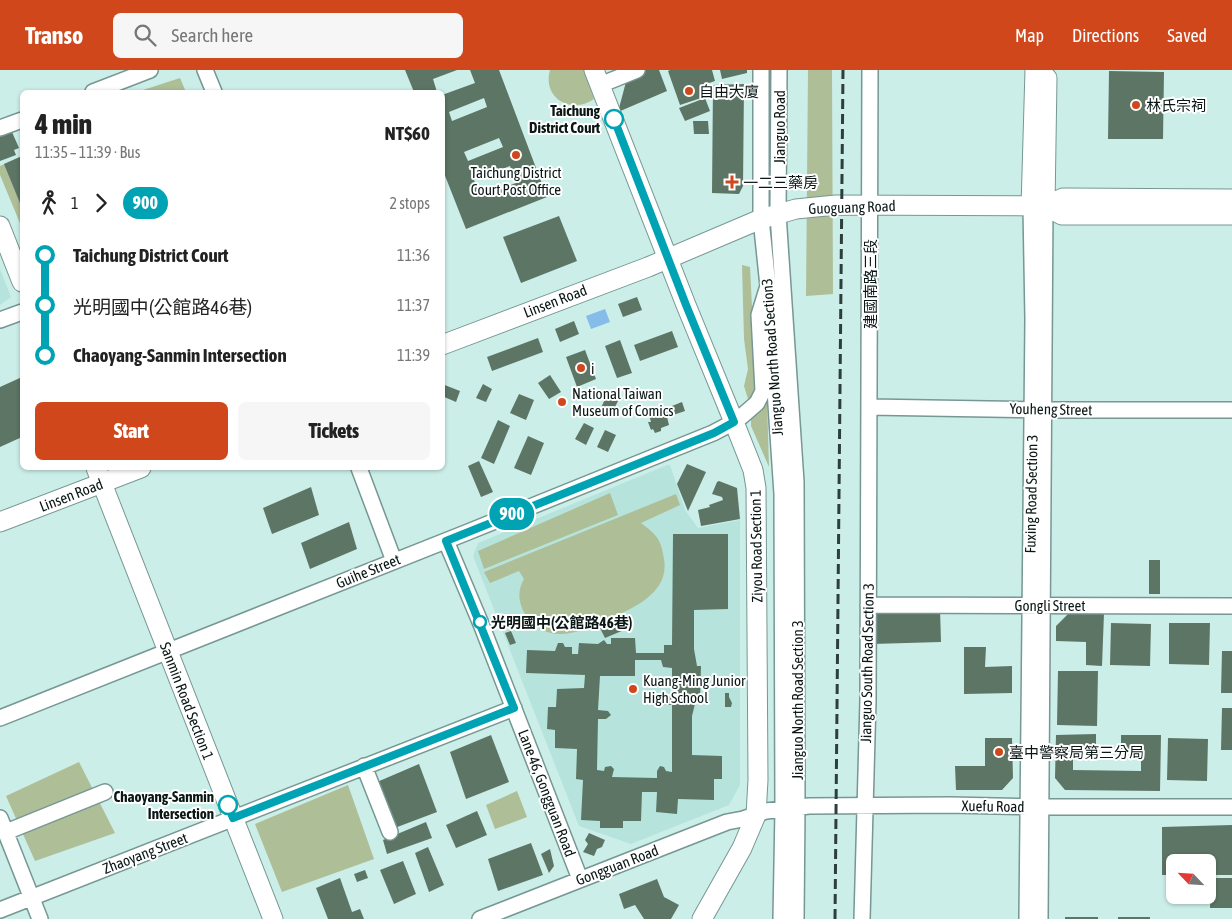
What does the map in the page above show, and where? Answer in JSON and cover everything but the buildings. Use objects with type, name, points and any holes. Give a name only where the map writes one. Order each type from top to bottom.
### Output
[{"type":"main road","name":"Fuxing Road Section 3","points":[[1035,70],[1038,206]]},
{"type":"main road","name":"Fuxing Road Section 3","points":[[1038,206],[1047,70]]},
{"type":"main road","name":"Ziyou Road Section 1","points":[[597,77],[753,470],[756,488],[758,780],[756,815],[742,848],[702,919]]},
{"type":"main road","name":"Guoguang Road","points":[[668,258],[770,217],[796,209],[836,205],[1038,206],[1063,198],[1232,199]]},
{"type":"main road","name":"Guoguang Road","points":[[1038,206],[1062,214],[1232,215]]},
{"type":"main road","points":[[0,226],[20,277]]},
{"type":"main road","name":"Linsen Road","points":[[445,344],[668,258]]},
{"type":"main road","name":"Linsen Road","points":[[0,522],[99,476],[130,470]]},
{"type":"main road","name":"Sanmin Road Section 1","points":[[99,476],[273,919]]},
{"type":"street","points":[[98,90],[150,70]]},
{"type":"street","points":[[205,70],[213,90]]},
{"type":"street","points":[[597,77],[637,70]]},
{"type":"street","name":"Jianguo Road","points":[[761,70],[770,217]]},
{"type":"street","name":"Jianguo Road","points":[[770,217],[779,70]]},
{"type":"street","name":"建國南路三段","points":[[869,407],[870,70]]},
{"type":"street","points":[[0,128],[20,121]]},
{"type":"street","name":"Fuxing Road Section 3","points":[[1038,206],[1035,807],[1040,919]]},
{"type":"street","name":"Jianguo North Road Section3","points":[[770,217],[768,286],[782,494],[790,808]]},
{"type":"street","name":"Jianguo North Road Section3","points":[[770,217],[796,482],[790,808]]},
{"type":"street","name":"Guihe Street","points":[[0,718],[714,433],[734,422],[757,402],[763,391],[759,314],[768,286]]},
{"type":"street","points":[[0,320],[20,313]]},
{"type":"street","name":"Youheng Street","points":[[869,407],[1037,410],[1232,410]]},
{"type":"street","name":"Jianguo South Road Section 3","points":[[862,919],[868,700],[869,407]]},
{"type":"street","points":[[360,470],[394,561]]},
{"type":"street","name":"Lane 46, Gongguan Road","points":[[446,541],[514,708],[580,879]]},
{"type":"street","name":"Gongli Street","points":[[868,605],[1232,606]]},
{"type":"street","name":"Zhaoyang Street","points":[[0,910],[514,708]]},
{"type":"street","points":[[364,766],[390,832]]},
{"type":"street","points":[[40,919],[3,825],[105,792]]},
{"type":"street","name":"Xuefu Road","points":[[756,815],[766,811],[790,808],[864,806],[1232,807]]},
{"type":"street","name":"Fuxing Road Section 3","points":[[1028,919],[1035,807]]},
{"type":"street","points":[[781,919],[790,808]]},
{"type":"street","points":[[790,808],[796,919]]},
{"type":"street","name":"Gongguan Road","points":[[480,919],[727,822],[756,815]]},
{"type":"shaded area","points":[[550,70],[584,70],[594,99],[576,105],[560,101],[550,89]]},
{"type":"shaded area","points":[[808,70],[832,70],[833,294],[806,296]]},
{"type":"shaded area","points":[[180,78],[185,90],[143,90]]},
{"type":"shaded area","points":[[20,157],[20,223],[0,175],[0,166]]},
{"type":"shaded area","points":[[742,265],[750,267],[756,389],[749,402],[744,386],[748,369],[744,339]]},
{"type":"shaded area","points":[[0,269],[11,297],[0,305]]},
{"type":"shaded area","points":[[767,400],[769,467],[751,426],[751,415]]},
{"type":"shaded area","name":"Kuang-Ming Junior High School","points":[[670,465],[685,510],[698,528],[740,520],[740,785],[729,805],[631,844],[579,826],[473,556],[478,543]]},
{"type":"shaded area","points":[[610,493],[618,515],[484,569],[478,551]]},
{"type":"shaded area","points":[[676,494],[680,505],[641,523],[655,534],[660,542],[664,559],[664,571],[661,581],[648,598],[596,625],[566,634],[550,633],[541,629],[526,616],[522,607],[520,588],[524,579],[519,571],[490,583],[484,572]]},
{"type":"shaded area","points":[[79,762],[115,833],[35,861],[6,796]]},
{"type":"shaded area","points":[[348,785],[374,859],[282,892],[255,824]]},
{"type":"shaded area","points":[[517,791],[527,817],[495,829],[486,805]]},
{"type":"water","points":[[605,309],[610,322],[591,329],[586,316]]},
{"type":"railway","points":[[835,919],[843,70]]},
{"type":"bus line","name":"900","points":[[228,805],[233,818],[514,708],[446,541],[714,433],[734,422],[686,305],[614,119]]},
{"type":"place","name":"自由大廈","points":[[689,91]]},
{"type":"place","name":"林氏宗祠","points":[[1136,105]]},
{"type":"place","name":"Taichung District Court","points":[[614,119]]},
{"type":"place","name":"Taichung District Court Post Office","points":[[516,155]]},
{"type":"place","name":"一二三藥房","points":[[732,182]]},
{"type":"place","name":"i","points":[[581,368]]},
{"type":"place","name":"National Taiwan Museum of Comics","points":[[562,402]]},
{"type":"place","name":"光明國中(公館路46巷)","points":[[480,622]]},
{"type":"place","name":"Kuang-Ming Junior High School","points":[[633,689]]},
{"type":"place","name":"臺中警察局第三分局","points":[[999,752]]},
{"type":"place","name":"Chaoyang-Sanmin Intersection","points":[[228,805]]}]
